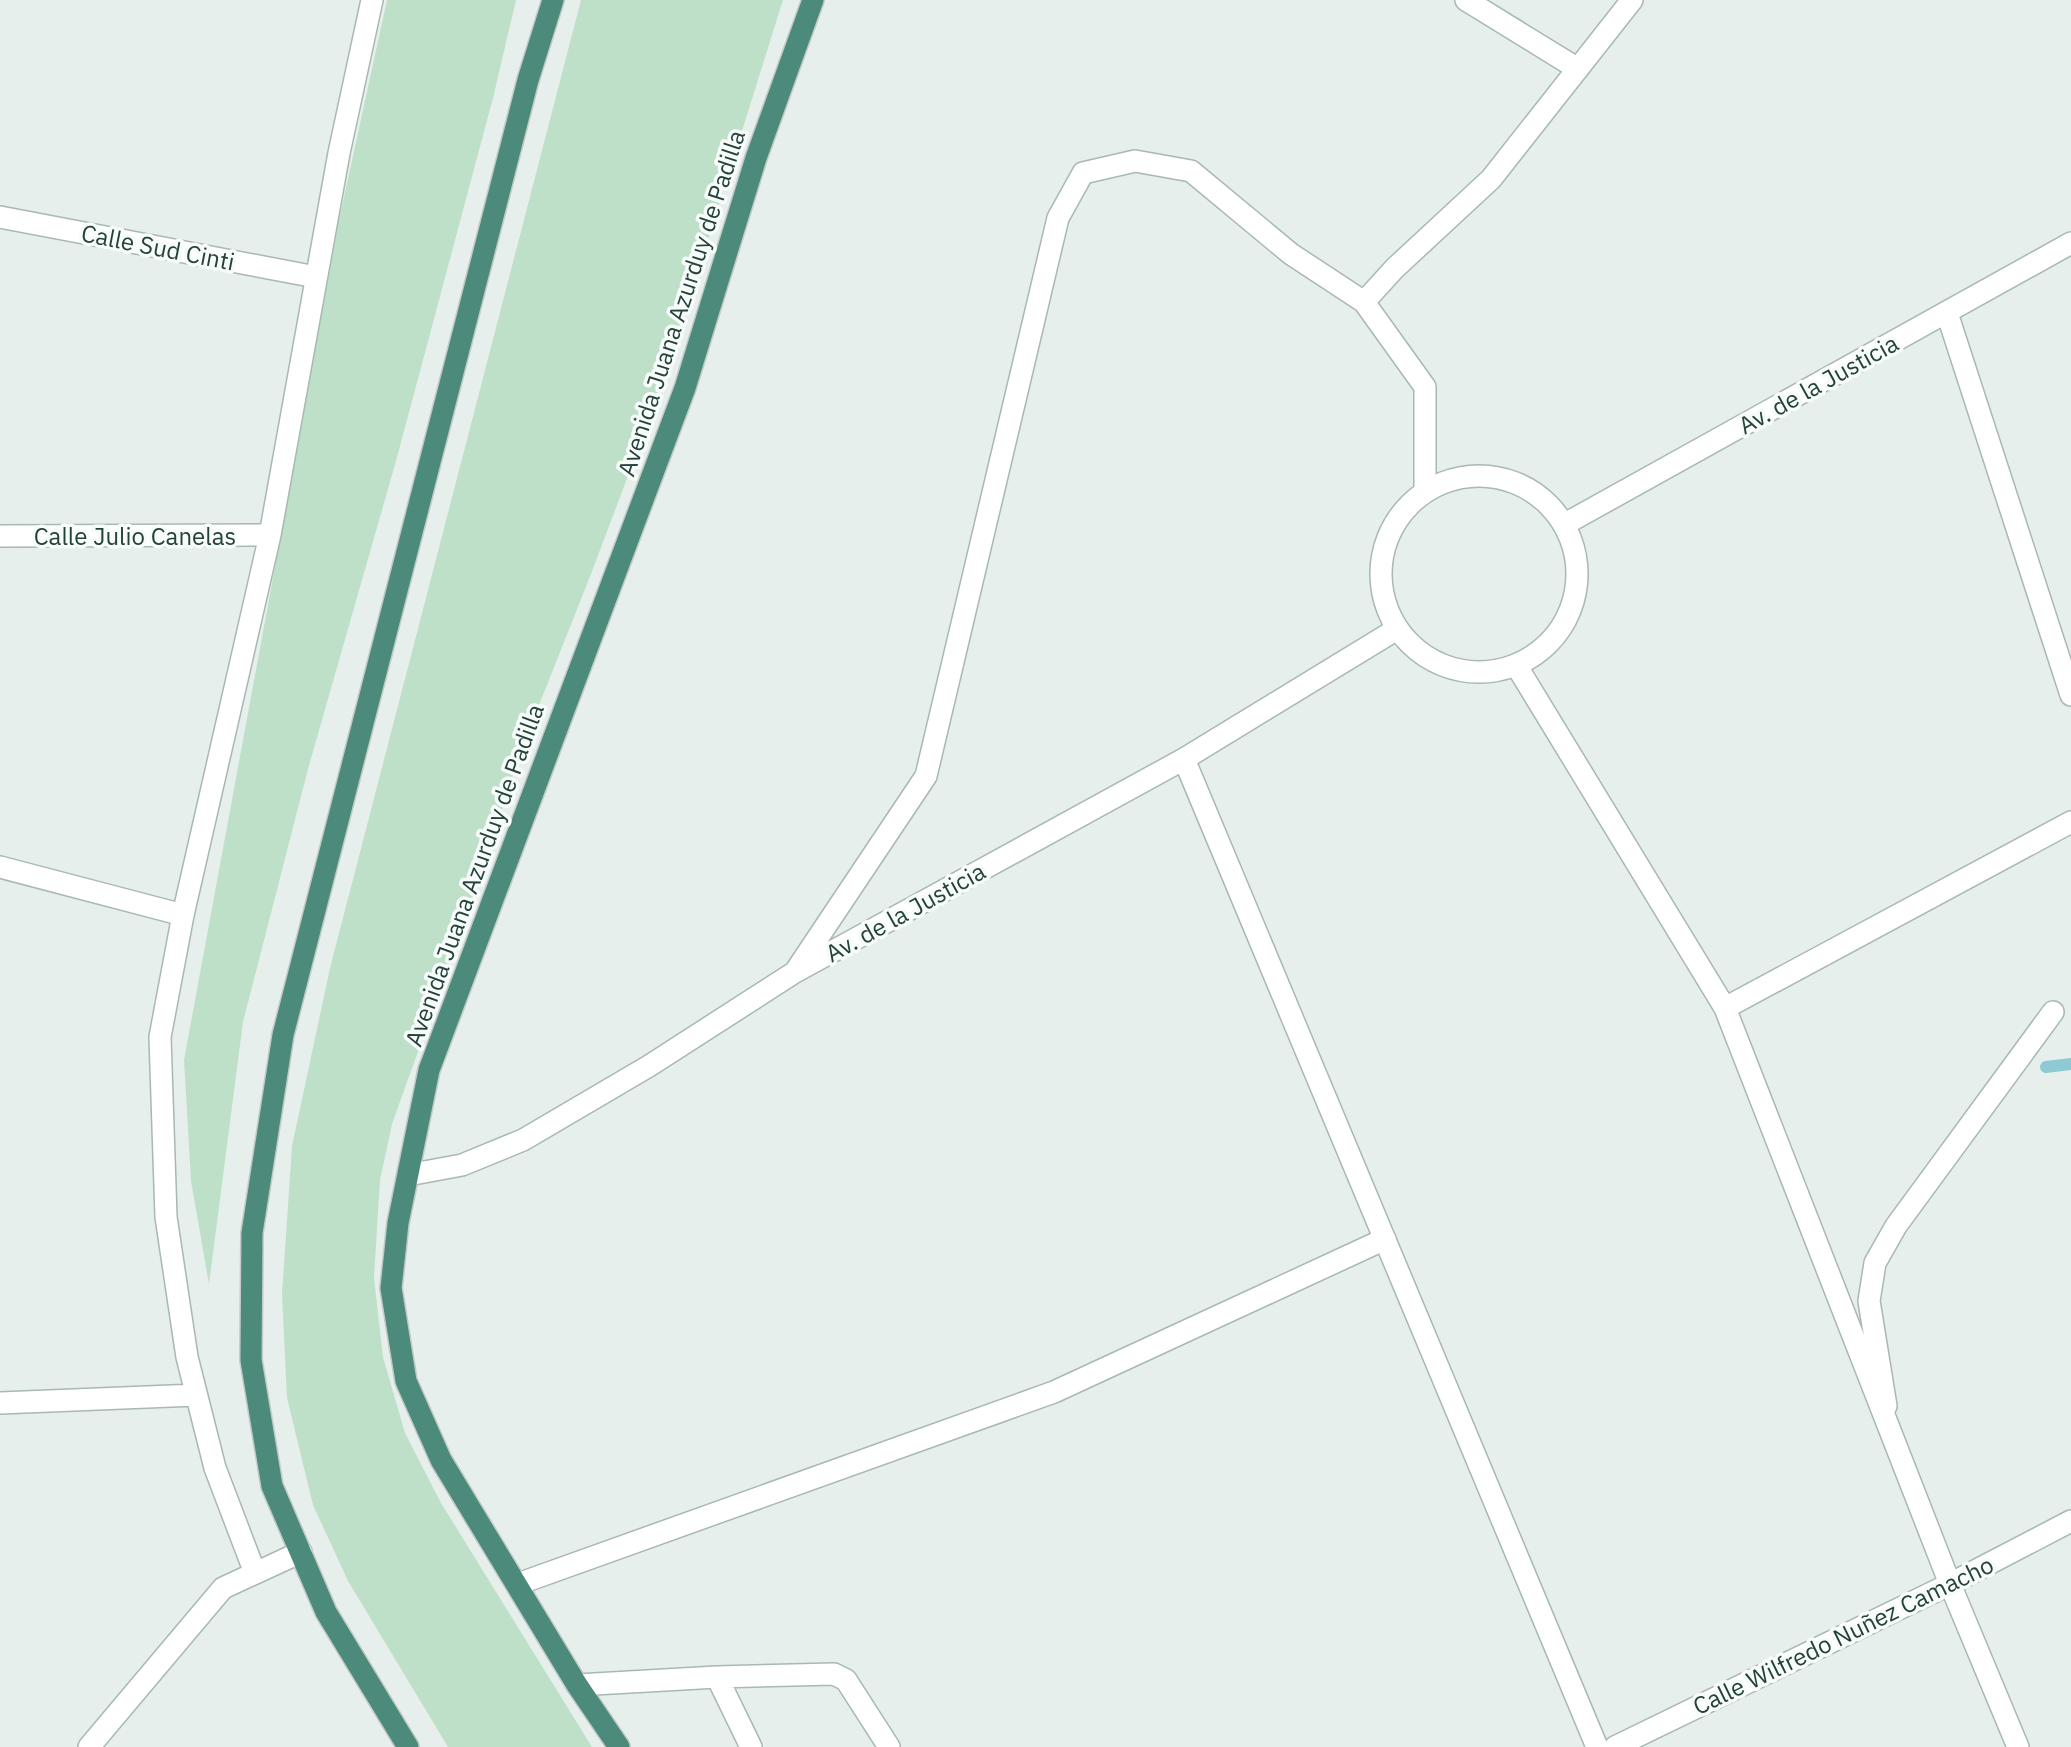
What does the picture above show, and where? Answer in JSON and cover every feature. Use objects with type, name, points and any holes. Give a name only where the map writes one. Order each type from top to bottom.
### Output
[{"type":"highway","points":[[408,1747],[326,1612],[272,1486],[251,1360],[252,1233],[283,1035],[528,80],[553,0]]},
{"type":"highway","name":"Avenida Juana Azurduy de Padilla","points":[[619,1747],[577,1685],[441,1460],[406,1381],[391,1289],[398,1223],[429,1070],[685,388],[756,158],[813,0]]},
{"type":"street","points":[[255,1573],[215,1468],[187,1357],[166,1217],[160,1037],[183,915],[270,536],[339,153],[372,0]]},
{"type":"street","points":[[1466,0],[1578,69]]},
{"type":"street","points":[[1364,302],[1395,268],[1491,179],[1632,0]]},
{"type":"street","points":[[795,972],[926,776],[1058,218],[1083,173],[1135,161],[1191,171],[1291,254],[1364,302],[1424,387],[1425,491]]},
{"type":"street","name":"Calle Sud Cinti","points":[[0,217],[316,277]]},
{"type":"street","name":"Av. de la Justicia","points":[[1565,524],[2071,243]]},
{"type":"street","points":[[1947,313],[2071,695]]},
{"type":"street","points":[[1487,475],[1518,483],[1545,499],[1565,524],[1576,556],[1576,589],[1565,622],[1544,648],[1516,665],[1483,672],[1450,668],[1419,653],[1396,629],[1384,601],[1380,570],[1387,539],[1402,512],[1425,491],[1454,478],[1487,475]]},
{"type":"street","name":"Calle Julio Canelas","points":[[0,536],[270,536]]},
{"type":"street","name":"Av. de la Justicia","points":[[408,1175],[461,1165],[523,1140],[649,1066],[795,972],[1184,759],[1396,629]]},
{"type":"street","points":[[1516,665],[1725,1008],[1950,1584],[2018,1747]]},
{"type":"street","points":[[1184,759],[1597,1747]]},
{"type":"street","points":[[1725,1008],[2071,822]]},
{"type":"street","points":[[0,867],[183,915]]},
{"type":"street","points":[[1890,1432],[1869,1301],[1875,1263],[1896,1226],[2053,1012]]},
{"type":"street","points":[[518,1584],[1054,1392],[1385,1239]]},
{"type":"street","points":[[0,1403],[196,1395]]},
{"type":"street","name":"Calle Wilfredo Nuñez Camacho","points":[[1615,1747],[1950,1584],[2071,1521]]},
{"type":"street","points":[[89,1747],[223,1588],[301,1552]]},
{"type":"street","points":[[577,1685],[717,1677],[841,1675],[889,1747]]},
{"type":"street","points":[[717,1677],[751,1747]]},
{"type":"green space","points":[[387,0],[516,0],[493,98],[396,461],[308,769],[243,1022],[209,1284],[191,1181],[184,1060],[339,220]]},
{"type":"green space","points":[[581,0],[783,0],[664,380],[522,748],[467,915],[392,1124],[380,1180],[374,1278],[383,1357],[405,1433],[441,1503],[592,1747],[448,1747],[348,1581],[313,1505],[287,1398],[282,1294],[292,1146],[330,968]]},
{"type":"waterway","points":[[2046,1067],[2071,1064]]}]
